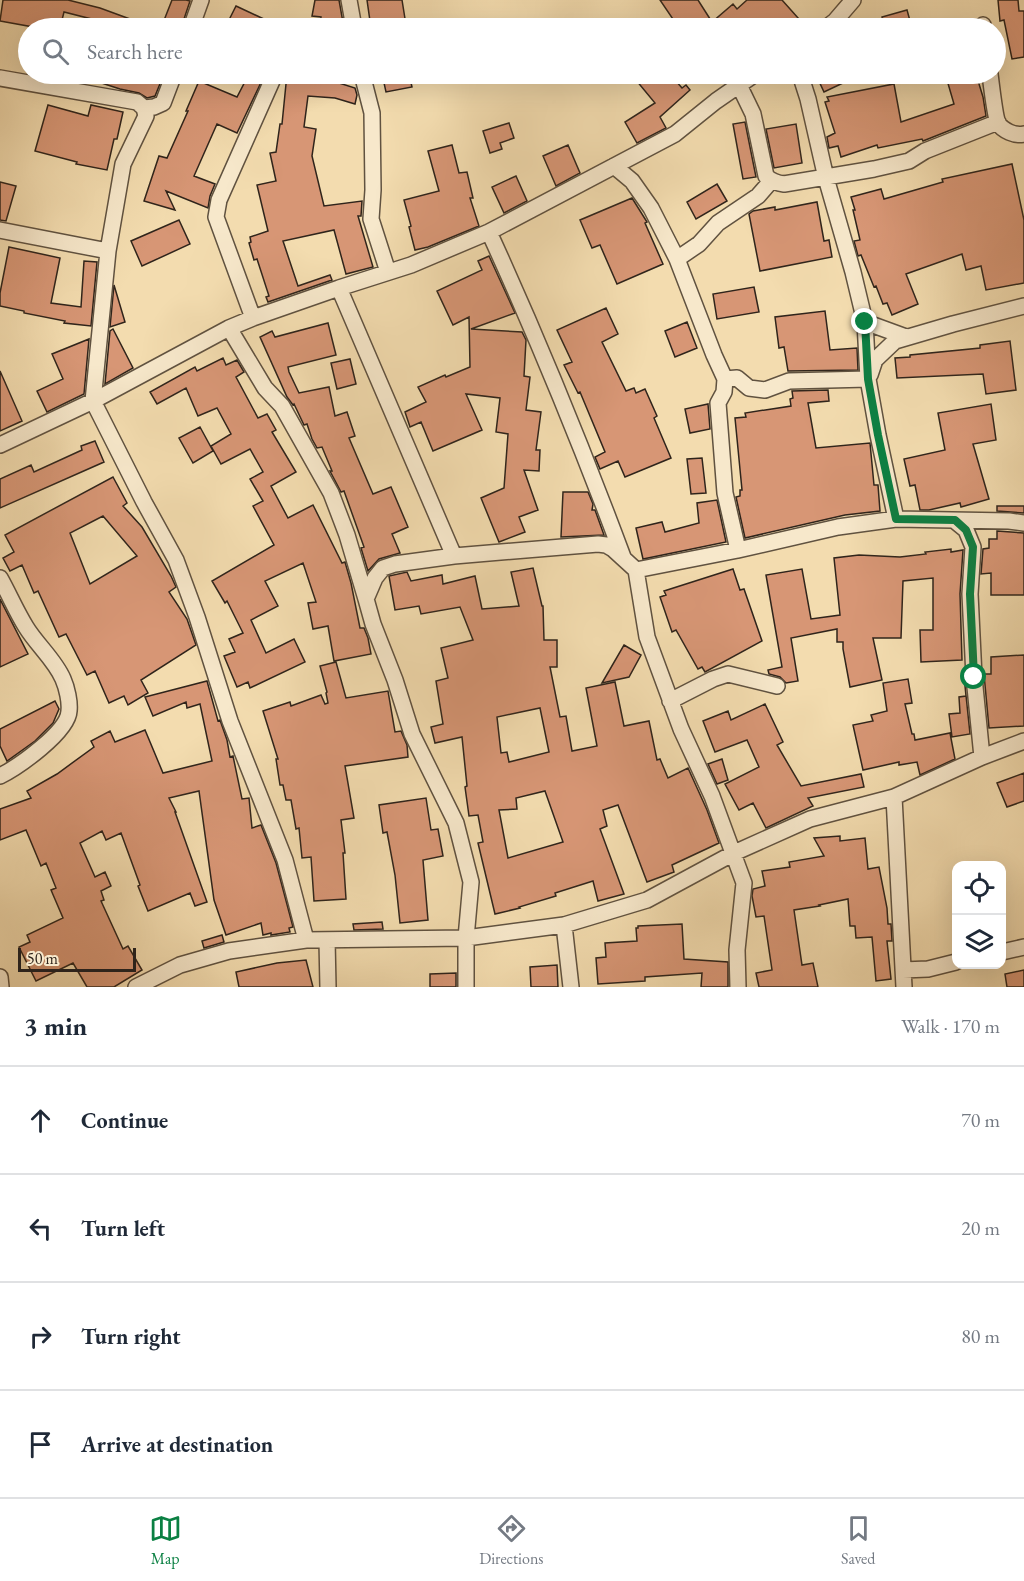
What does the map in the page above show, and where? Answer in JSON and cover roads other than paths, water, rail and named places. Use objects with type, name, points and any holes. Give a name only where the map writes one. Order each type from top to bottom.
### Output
[{"type":"street","points":[[195,18],[201,0]]},
{"type":"street","points":[[349,0],[352,18]]},
{"type":"street","points":[[837,18],[851,1]]},
{"type":"street","points":[[0,78],[18,81]]},
{"type":"street","points":[[34,84],[137,102],[144,108],[146,116],[123,164],[108,251],[93,401],[176,560],[230,721],[285,860],[306,940]]},
{"type":"street","points":[[144,108],[163,103],[170,84]]},
{"type":"street","points":[[253,318],[216,217],[219,200],[271,84]]},
{"type":"street","points":[[365,84],[372,113],[371,219],[388,272]]},
{"type":"street","points":[[803,84],[865,322],[868,379],[896,519]]},
{"type":"street","points":[[992,84],[998,122],[1006,130],[1018,135],[1024,134]]},
{"type":"street","points":[[0,446],[93,401],[229,328],[339,288],[411,265],[489,232],[675,134],[739,85],[753,114],[766,176],[771,181],[784,184],[826,178],[909,160],[925,151],[998,122]]},
{"type":"street","points":[[614,166],[633,181],[651,208],[677,259],[724,379],[724,392],[718,403],[726,493],[738,550]]},
{"type":"street","points":[[677,259],[699,244],[718,223],[758,196],[771,181]]},
{"type":"street","points":[[0,230],[108,251]]},
{"type":"street","points":[[489,232],[582,446],[630,565],[647,637],[681,729],[712,796],[744,883],[738,950],[738,987]]},
{"type":"street","points":[[339,288],[454,556]]},
{"type":"street","points":[[868,379],[875,360],[896,341],[1024,306]]},
{"type":"street","points":[[865,322],[906,337]]},
{"type":"street","points":[[229,328],[265,388],[282,406],[331,493],[373,624],[395,680],[412,734],[456,823],[471,882],[466,938],[466,987]]},
{"type":"street","points":[[724,379],[737,378],[749,388],[765,390],[789,381],[868,379]]},
{"type":"street","points":[[630,565],[738,550],[838,527],[896,519],[1024,523]]},
{"type":"street","points":[[955,520],[966,530],[973,547],[970,594],[974,677],[982,757]]},
{"type":"street","points":[[366,599],[375,578],[383,568],[395,564],[454,556],[598,544],[613,549],[630,565]]},
{"type":"street","points":[[0,578],[26,627],[63,679],[69,713],[63,726],[52,737],[19,766],[0,776]]},
{"type":"street","points":[[670,701],[728,674],[777,686]]},
{"type":"street","points":[[136,987],[180,965],[229,951],[306,940],[466,938],[564,926],[647,900],[734,853],[810,819],[894,796],[1024,741]]},
{"type":"street","points":[[894,796],[904,987]]},
{"type":"street","points":[[564,926],[571,987]]},
{"type":"street","points":[[327,940],[328,987]]},
{"type":"street","points":[[1006,951],[1024,947]]},
{"type":"street","points":[[903,970],[928,969],[952,963]]},
{"type":"street","points":[[0,977],[1,987]]}]
